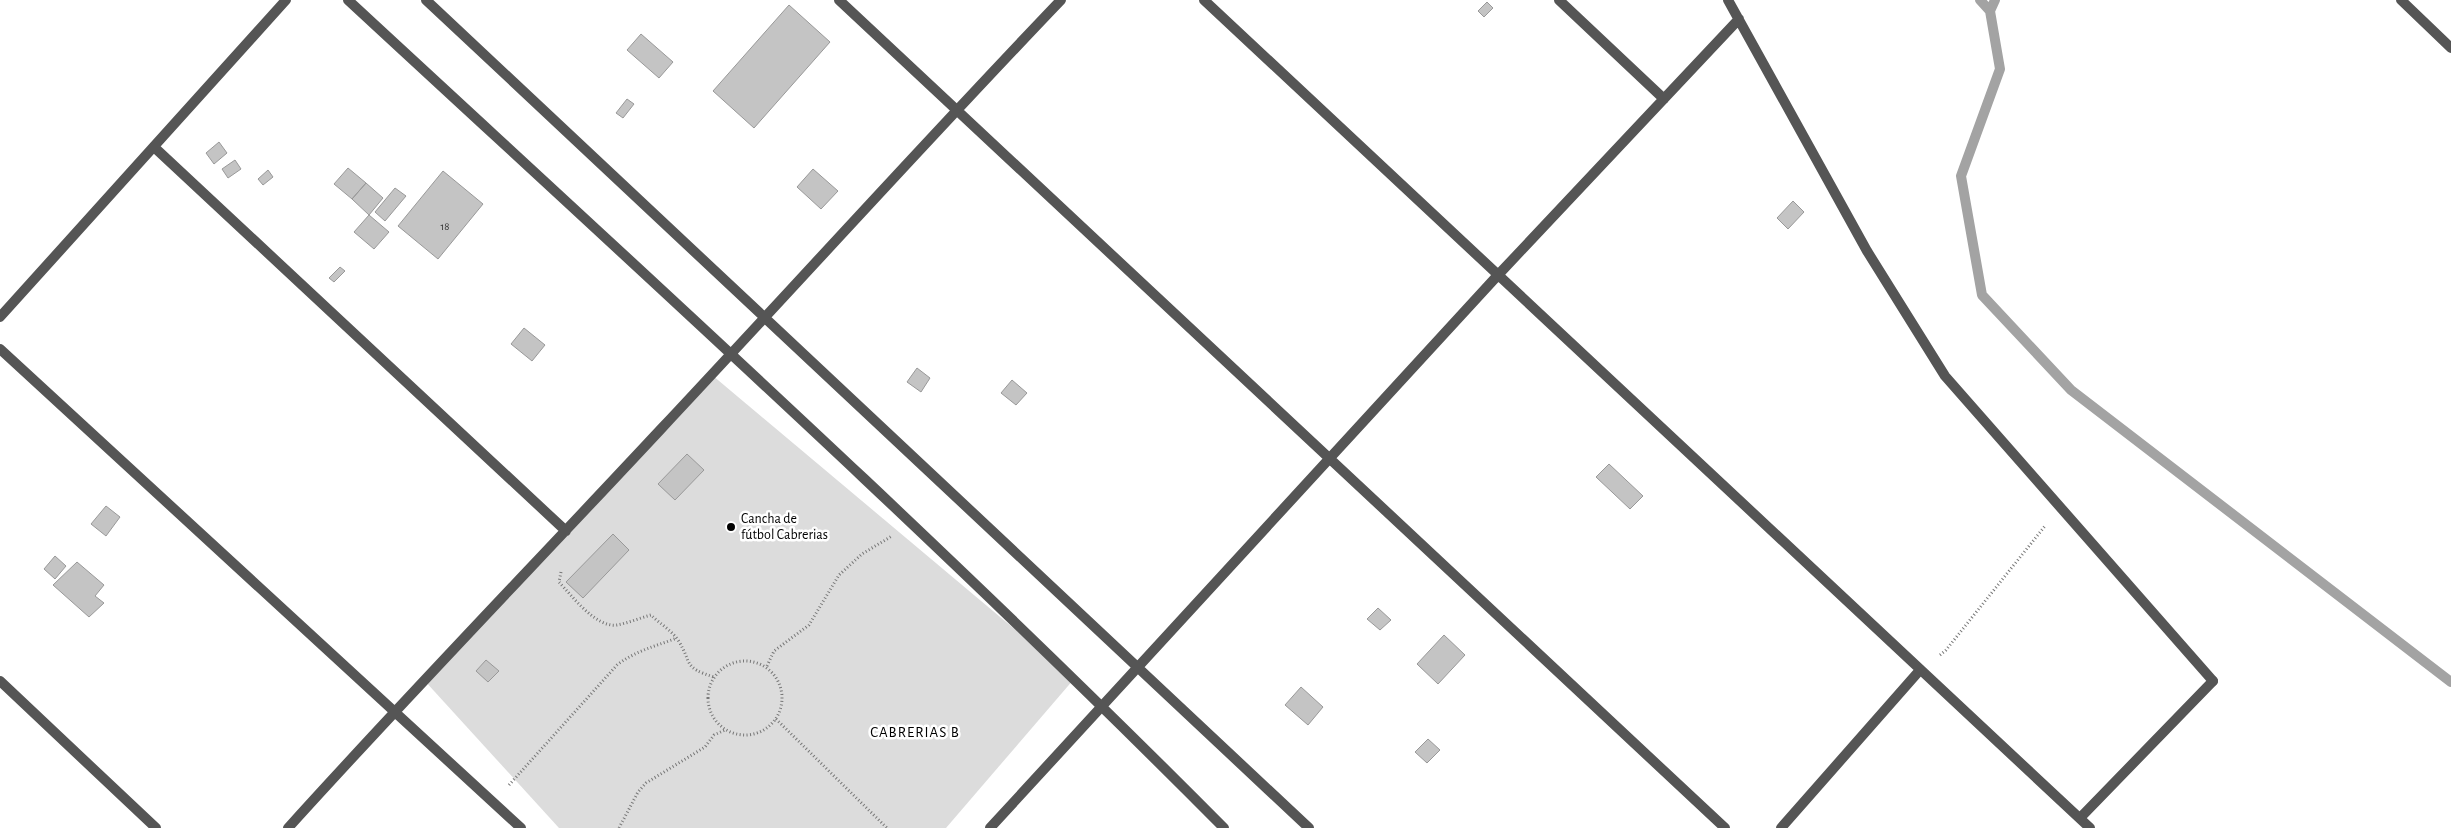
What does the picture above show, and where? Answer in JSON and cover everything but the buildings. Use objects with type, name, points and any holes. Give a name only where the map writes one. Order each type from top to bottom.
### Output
[{"type":"street","points":[[0,317],[286,0]]},
{"type":"street","points":[[348,0],[912,524],[1102,705],[1224,828]]},
{"type":"street","points":[[426,0],[1309,828]]},
{"type":"street","points":[[839,0],[1725,828]]},
{"type":"street","points":[[288,828],[393,712],[566,531],[955,110],[1061,0]]},
{"type":"street","points":[[1204,0],[2090,828]]},
{"type":"street","points":[[1559,0],[1664,99]]},
{"type":"street","points":[[1728,0],[1867,252],[1945,376],[2212,681],[2080,818]]},
{"type":"street","points":[[2401,0],[2451,48]]},
{"type":"street","points":[[990,828],[1331,459],[1498,274],[1739,19]]},
{"type":"street","points":[[154,148],[566,531]]},
{"type":"street","points":[[0,349],[521,828]]},
{"type":"street","points":[[1781,828],[1920,670]]},
{"type":"street","points":[[0,682],[156,828]]},
{"type":"path","points":[[1920,670],[1946,650],[2061,507]]},
{"type":"path","points":[[767,666],[774,651],[809,625],[839,575],[862,554],[912,524]]},
{"type":"path","points":[[566,531],[559,582],[586,611],[607,625],[616,625],[651,615],[677,638],[689,665],[696,671],[714,677]]},
{"type":"path","points":[[493,803],[617,666],[627,658],[643,650],[677,638]]},
{"type":"path","points":[[742,660],[767,666],[781,690],[782,699],[776,718],[761,731],[751,735],[743,736],[725,730],[715,721],[710,710],[709,692],[714,677],[724,668],[742,660]]},
{"type":"path","points":[[776,718],[887,828]]},
{"type":"path","points":[[619,828],[638,792],[646,783],[705,747],[714,735],[725,730]]},
{"type":"shaded area","name":"Cancha de fútbol Cabrerias","points":[[712,375],[1074,679],[946,828],[559,828],[424,680]]},
{"type":"waterway","points":[[1980,0],[1990,11],[2000,69],[1961,176],[1982,295],[2071,390],[2451,682]]},
{"type":"waterway","points":[[1990,11],[1995,0]]},
{"type":"place","name":"Cancha de fútbol Cabrerias","points":[[731,527]]},
{"type":"district","name":"CABRERIAS B","points":[[915,732]]}]
